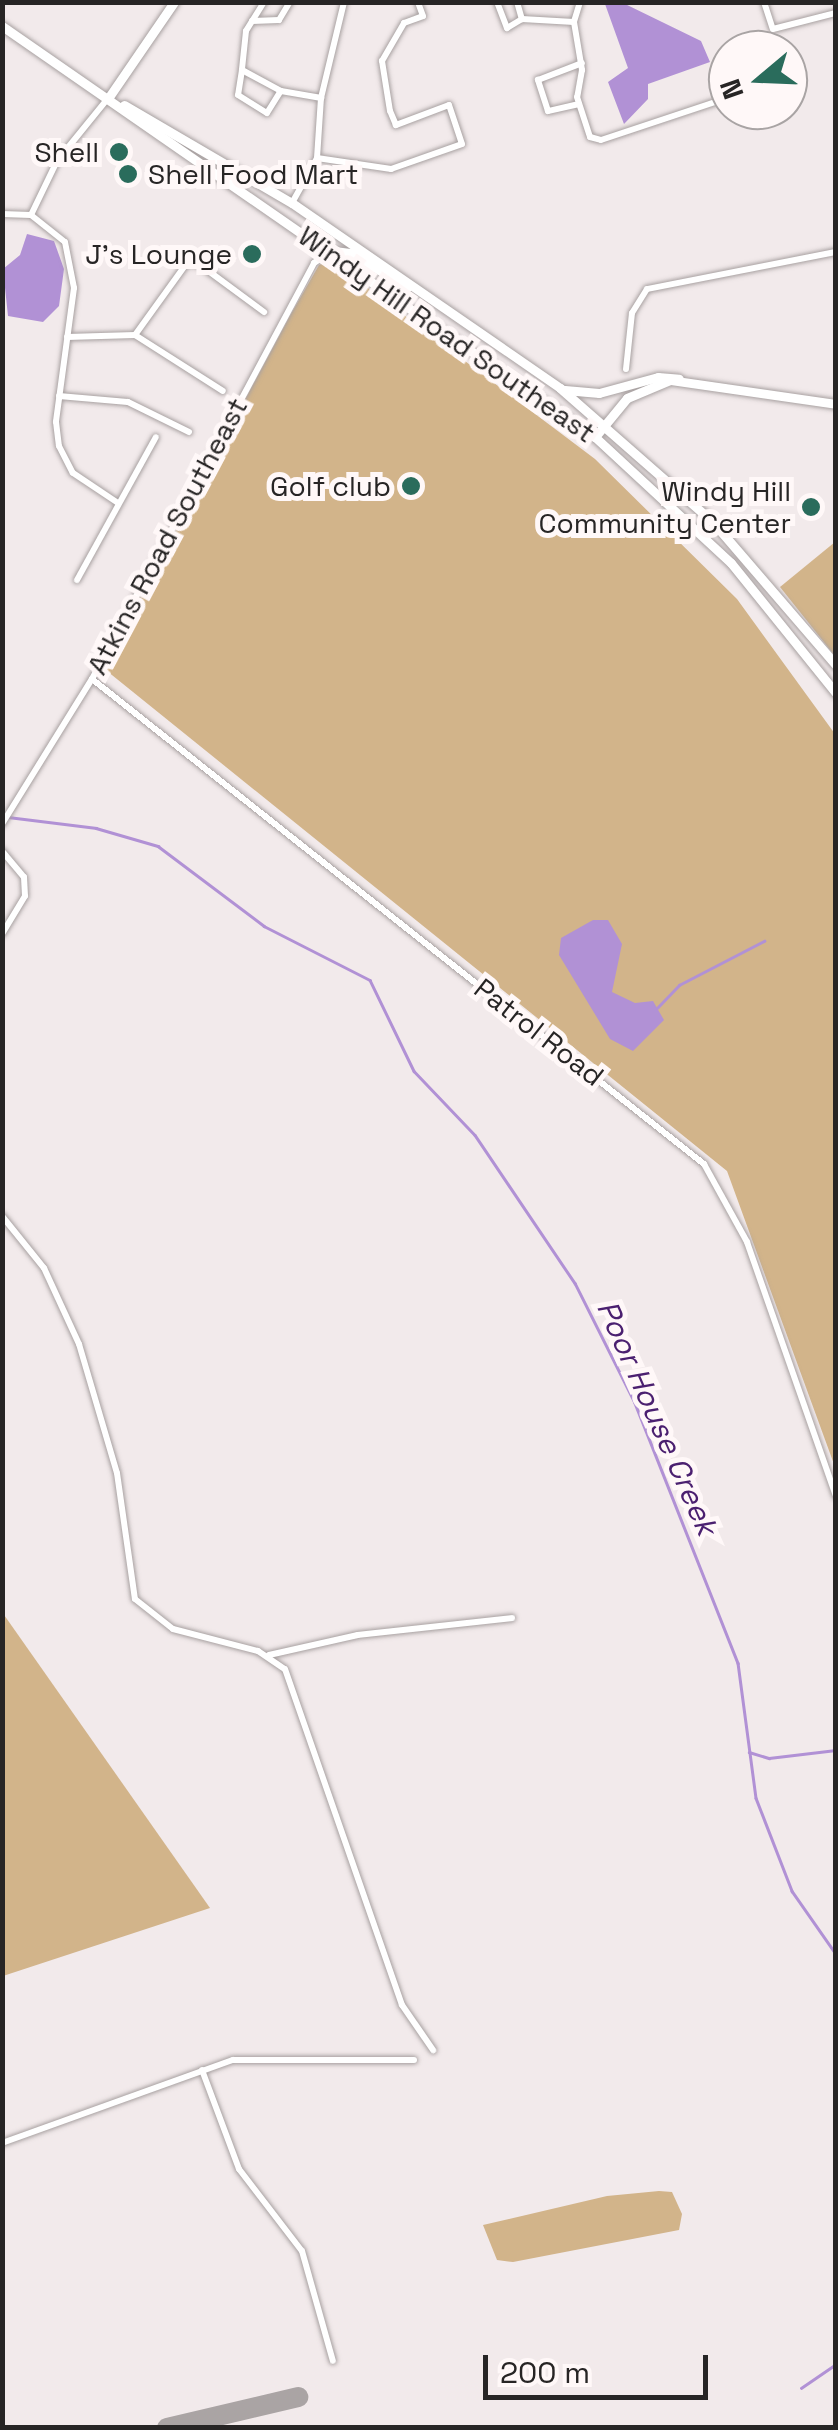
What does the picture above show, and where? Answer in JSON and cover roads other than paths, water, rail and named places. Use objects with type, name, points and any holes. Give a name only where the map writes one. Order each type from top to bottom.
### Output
[{"type":"main road","points":[[109,98],[174,2]]},
{"type":"main road","name":"Windy Hill Road Southeast","points":[[2,26],[333,251],[596,437],[730,564],[836,693]]},
{"type":"main road","name":"Windy Hill Road Southeast","points":[[109,98],[292,203],[560,388],[712,521],[836,665]]},
{"type":"main road","points":[[333,251],[345,251],[391,281],[420,291]]},
{"type":"main road","points":[[560,388],[598,393],[658,377],[835,400]]},
{"type":"main road","points":[[596,437],[632,395],[680,379]]},
{"type":"street","points":[[264,2],[252,20],[238,94],[267,114],[282,91]]},
{"type":"street","points":[[252,20],[279,20],[290,2]]},
{"type":"street","points":[[292,203],[317,158],[320,98],[344,2]]},
{"type":"street","points":[[317,158],[391,168],[462,144],[449,105],[396,125],[390,111],[382,61],[404,23],[423,16],[418,2]]},
{"type":"street","points":[[497,2],[507,28],[522,20],[574,22]]},
{"type":"street","points":[[516,2],[522,20]]},
{"type":"street","points":[[580,2],[574,22],[582,62],[579,104],[598,140],[708,104]]},
{"type":"street","points":[[764,2],[773,29],[836,13]]},
{"type":"street","points":[[579,104],[548,111],[538,80],[582,62]]},
{"type":"street","points":[[242,70],[282,91],[320,98]]},
{"type":"street","points":[[31,215],[57,161],[109,98]]},
{"type":"street","points":[[2,214],[31,215],[60,234],[68,251],[74,288],[57,434],[68,465],[118,503]]},
{"type":"street","name":"Atkins Road Southeast","points":[[2,824],[92,679],[314,262],[333,251]]},
{"type":"street","points":[[626,369],[632,313],[648,290],[836,252]]},
{"type":"street","points":[[135,335],[187,263],[199,264],[264,312]]},
{"type":"street","points":[[67,338],[135,335],[223,392]]},
{"type":"street","points":[[59,396],[128,402],[189,432]]},
{"type":"street","points":[[76,580],[156,436]]},
{"type":"street","name":"Patrol Road","points":[[92,679],[704,1164],[747,1242],[836,1496]]},
{"type":"street","points":[[2,851],[24,877],[25,896],[2,934]]},
{"type":"street","points":[[2,1216],[44,1268],[79,1344],[117,1472],[135,1599],[173,1629],[268,1654],[358,1635],[512,1618]]},
{"type":"street","points":[[268,1654],[291,1680],[402,2005],[433,2050]]},
{"type":"street","points":[[2,2142],[233,2060],[414,2060]]},
{"type":"street","points":[[202,2070],[239,2168],[302,2251],[333,2361]]},
{"type":"waterway","name":"Poor House Creek","points":[[8,817],[96,828],[158,846],[264,926],[370,980],[414,1071],[475,1135],[575,1283],[635,1403],[738,1663],[756,1798],[792,1891],[836,1954]]},
{"type":"waterway","points":[[657,1008],[679,985],[764,941]]},
{"type":"waterway","points":[[749,1752],[769,1758],[836,1750]]},
{"type":"waterway","name":"Poor House Creek","points":[[801,2388],[836,2364]]},
{"type":"place","name":"Shell","points":[[119,152]]},
{"type":"place","name":"Shell Food Mart","points":[[128,174]]},
{"type":"place","name":"J's Lounge","points":[[252,254]]},
{"type":"place","name":"Golf club","points":[[411,486]]},
{"type":"place","name":"Windy Hill Community Center","points":[[811,507]]}]
